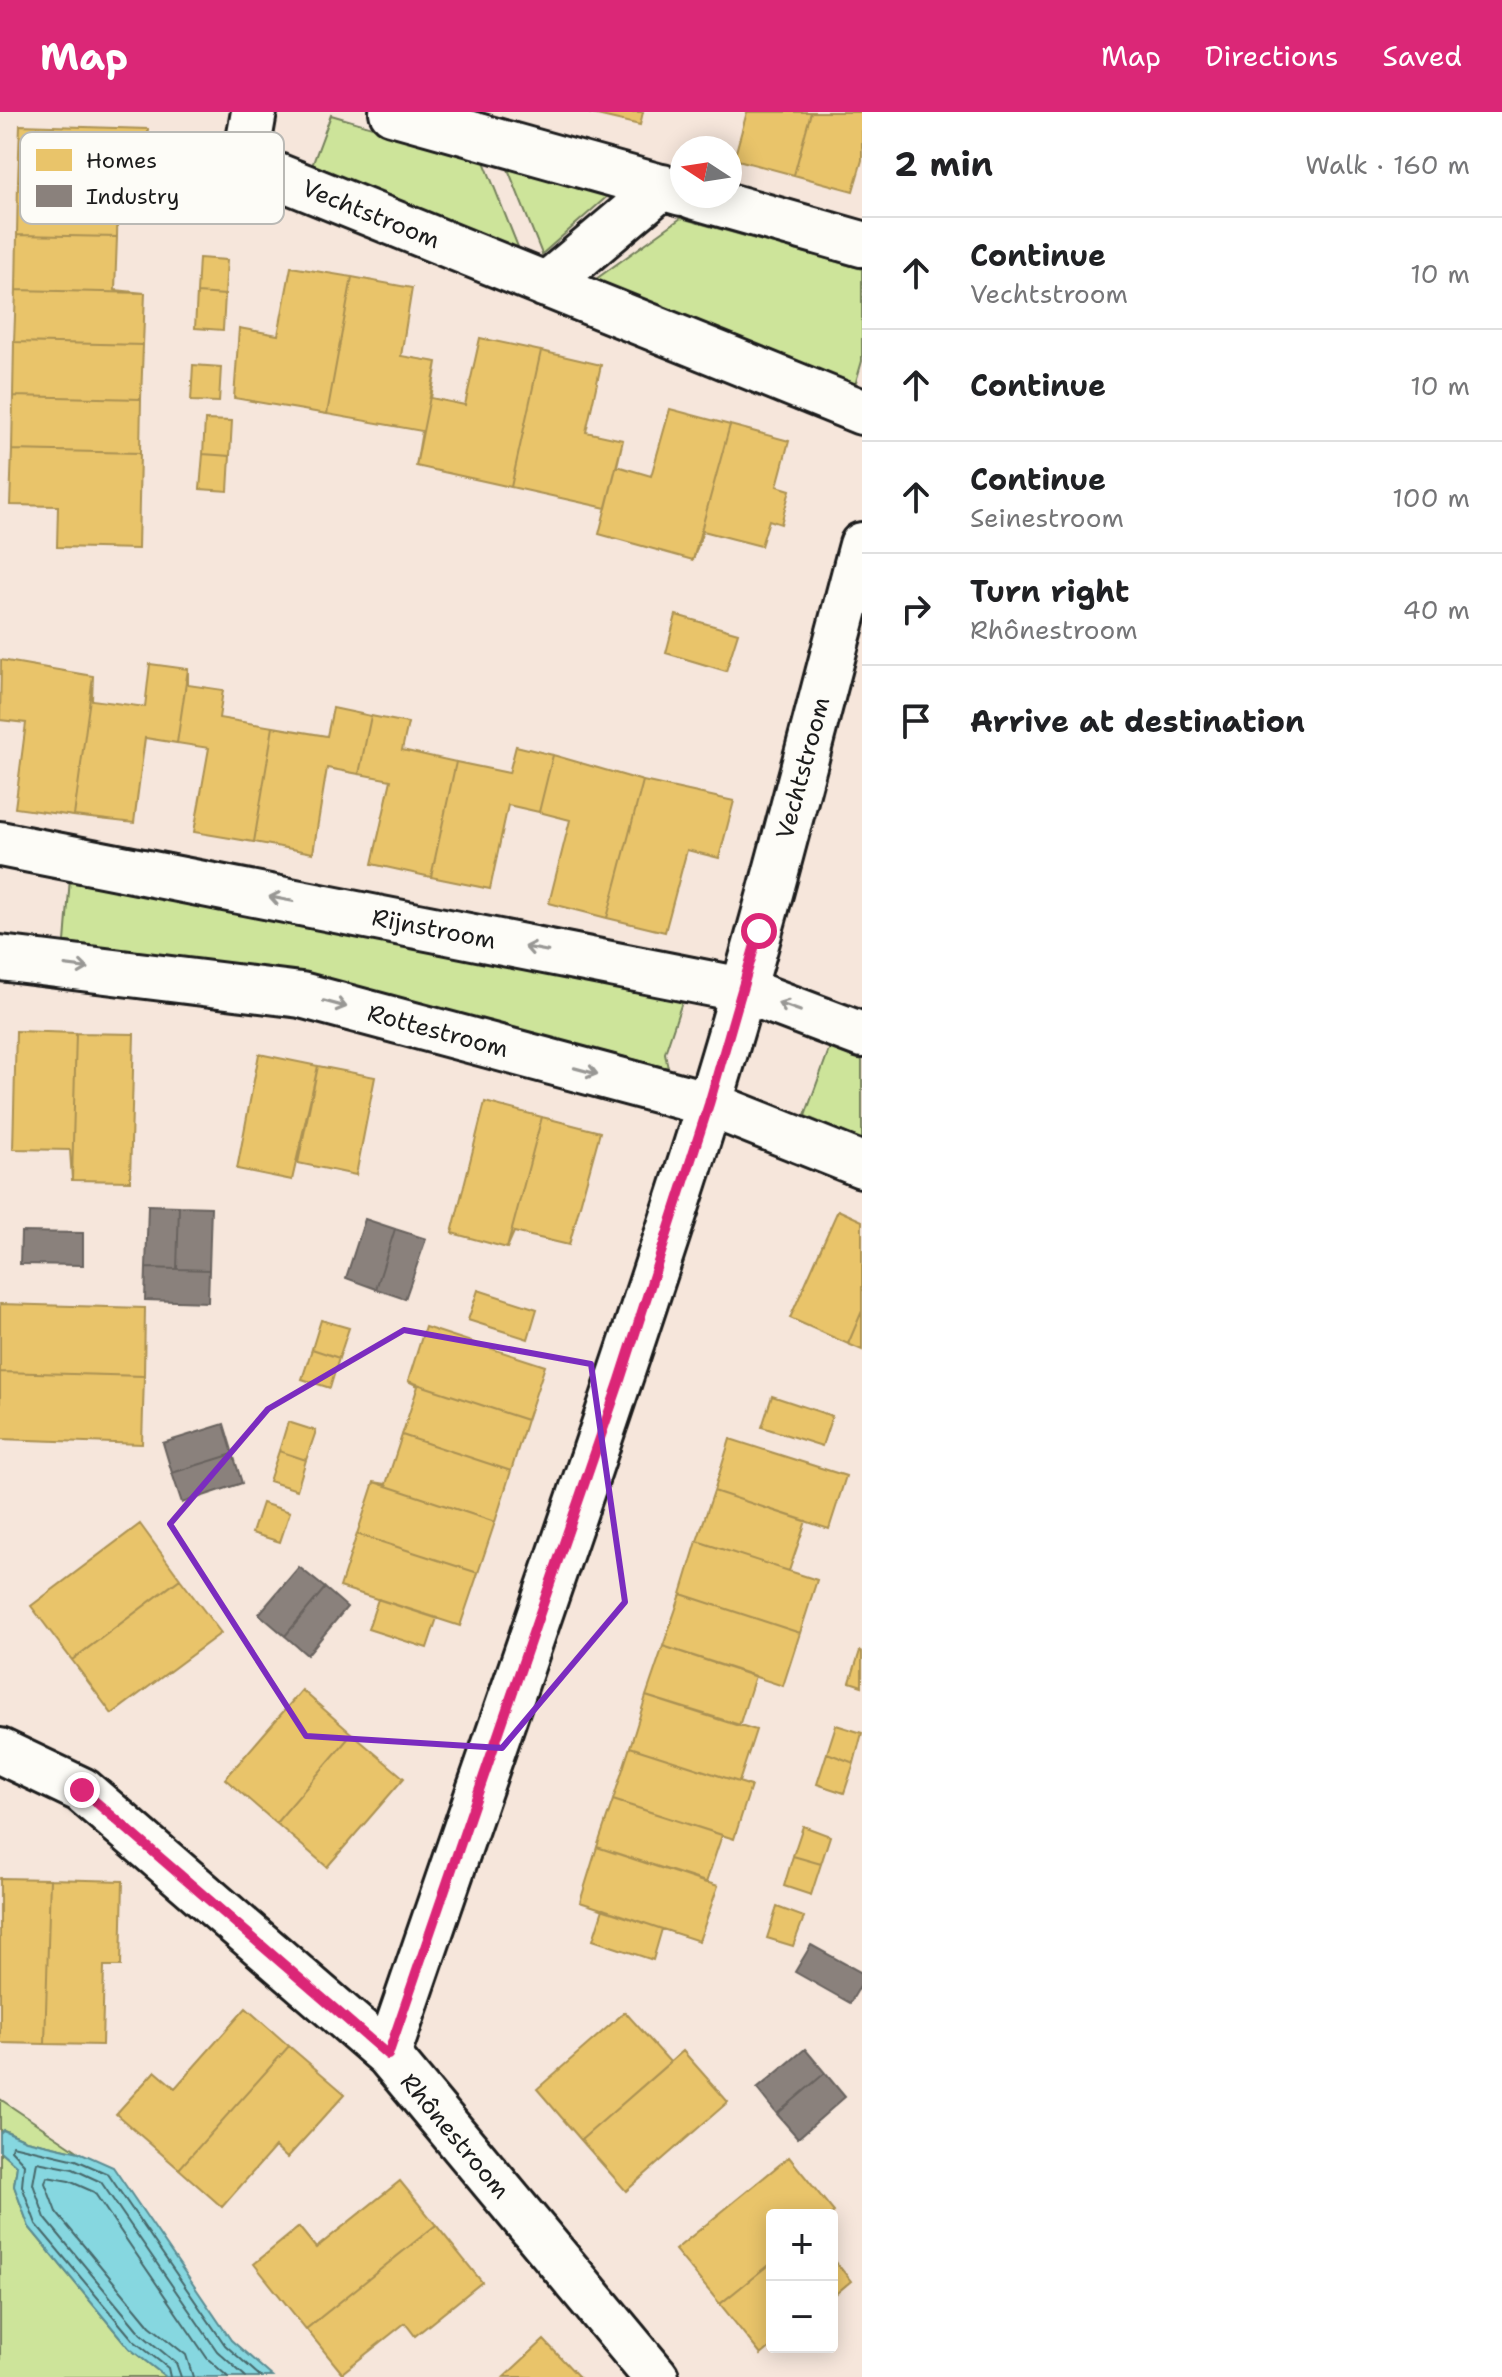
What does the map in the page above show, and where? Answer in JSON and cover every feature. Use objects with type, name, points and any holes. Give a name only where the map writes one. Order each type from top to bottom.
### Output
[{"type":"street","name":"Vechtstroom","points":[[250,132],[254,112]]},
{"type":"street","points":[[392,112],[670,189]]},
{"type":"street","name":"Vechtstroom","points":[[284,179],[862,412]]},
{"type":"street","points":[[546,285],[670,198]]},
{"type":"street","points":[[735,208],[862,244]]},
{"type":"street","name":"Vechtstroom","points":[[388,2055],[620,1380],[709,1104],[743,990],[862,545]]},
{"type":"street","name":"Rijnstroom","points":[[0,844],[743,990],[862,1035]]},
{"type":"street","name":"Rottestroom","points":[[0,958],[301,995],[709,1104],[862,1165]]},
{"type":"street","name":"Rhônestroom","points":[[0,1751],[82,1790],[388,2055],[656,2377]]},
{"type":"highlighted area","points":[[404,1330],[591,1364],[625,1602],[502,1748],[306,1736],[170,1524],[268,1409]]},
{"type":"green space","points":[[331,115],[483,159],[524,262],[309,174]]},
{"type":"green space","points":[[506,164],[610,194],[542,254]]},
{"type":"green space","points":[[681,218],[862,269],[862,361],[853,392],[589,284]]},
{"type":"green space","points":[[70,878],[328,920],[682,1002],[665,1053],[668,1068],[329,982],[65,942]]},
{"type":"green space","points":[[830,1047],[862,1060],[862,1140],[805,1116]]},
{"type":"green space","points":[[0,2099],[79,2152],[26,2140],[4,2130],[0,2133]]},
{"type":"green space","points":[[0,2151],[17,2166],[14,2186],[29,2227],[129,2348],[166,2377],[0,2377]]},
{"type":"water","points":[[3,2130],[26,2140],[79,2152],[113,2167],[231,2340],[273,2377],[166,2377],[129,2348],[29,2227],[14,2186],[17,2166],[0,2151],[0,2133]]},
{"type":"building: Homes","points":[[584,112],[643,112],[640,125]]},
{"type":"building: Homes","points":[[747,112],[811,112],[794,175],[742,161],[740,136]]},
{"type":"building: Homes","points":[[811,112],[862,112],[862,160],[853,191],[794,175]]},
{"type":"building: Homes","points":[[20,125],[148,129],[148,132],[20,132],[18,181]]},
{"type":"building: Homes","points":[[18,181],[20,224],[117,224],[117,237],[17,235]]},
{"type":"building: Homes","points":[[17,235],[117,237],[115,290],[145,293],[16,290]]},
{"type":"building: Homes","points":[[199,258],[227,260],[225,295],[197,293]]},
{"type":"building: Homes","points":[[291,267],[352,277],[327,414],[234,398],[239,328],[278,335]]},
{"type":"building: Homes","points":[[352,277],[412,288],[401,356],[437,362],[416,466],[422,431],[327,414]]},
{"type":"building: Homes","points":[[16,290],[145,293],[143,345],[14,342]]},
{"type":"building: Homes","points":[[197,293],[225,295],[223,330],[195,328]]},
{"type":"building: Homes","points":[[480,338],[541,351],[511,487],[416,466],[437,362],[431,398],[465,405]]},
{"type":"building: Homes","points":[[14,342],[143,345],[141,399],[13,396]]},
{"type":"building: Homes","points":[[541,351],[601,365],[586,432],[623,440],[606,508],[511,487]]},
{"type":"building: Homes","points":[[193,365],[221,367],[219,402],[191,401]]},
{"type":"building: Homes","points":[[13,396],[141,399],[140,453],[12,450]]},
{"type":"building: Homes","points":[[670,409],[730,425],[693,560],[599,534],[623,440],[617,466],[651,476]]},
{"type":"building: Homes","points":[[205,420],[232,421],[230,456],[203,454]]},
{"type":"building: Homes","points":[[730,425],[789,441],[777,486],[790,490],[781,524],[769,520],[761,546],[703,531],[693,560]]},
{"type":"building: Homes","points":[[12,450],[140,453],[138,549],[57,547],[58,506],[10,505]]},
{"type":"building: Homes","points":[[203,454],[230,456],[228,491],[200,489]]},
{"type":"building: Homes","points":[[676,615],[738,633],[726,671],[666,653]]},
{"type":"building: Homes","points":[[1,660],[93,676],[74,816],[15,808],[26,723],[0,720]]},
{"type":"building: Homes","points":[[150,664],[188,669],[177,743],[145,738],[134,823],[74,816],[93,676],[92,700],[145,707]]},
{"type":"building: Homes","points":[[188,669],[188,685],[223,690],[219,718],[273,727],[254,842],[194,832],[209,748],[177,743]]},
{"type":"building: Homes","points":[[333,708],[371,716],[359,774],[327,768],[313,853],[254,842],[273,727],[327,736]]},
{"type":"building: Homes","points":[[371,716],[408,723],[402,750],[456,762],[431,877],[372,864],[391,780],[359,774]]},
{"type":"building: Homes","points":[[516,746],[553,755],[539,812],[508,805],[490,889],[431,877],[456,762],[509,773]]},
{"type":"building: Homes","points":[[553,755],[643,781],[607,918],[549,903],[570,820],[539,812]]},
{"type":"building: Homes","points":[[643,781],[734,801],[719,858],[687,850],[665,932],[607,918]]},
{"type":"building: Homes","points":[[16,1031],[76,1033],[72,1180],[70,1150],[13,1149]]},
{"type":"building: Homes","points":[[76,1033],[134,1034],[130,1181],[72,1180]]},
{"type":"building: Homes","points":[[259,1054],[318,1066],[292,1180],[237,1169]]},
{"type":"building: Homes","points":[[318,1066],[375,1077],[356,1175],[298,1163]]},
{"type":"building: Homes","points":[[485,1102],[542,1117],[507,1248],[452,1233]]},
{"type":"building: Homes","points":[[542,1117],[600,1132],[569,1245],[514,1232],[507,1248]]},
{"type":"building: Homes","points":[[838,1210],[862,1221],[862,1311],[848,1344],[790,1318]]},
{"type":"building: Homes","points":[[478,1290],[537,1309],[528,1339],[468,1320]]},
{"type":"building: Homes","points":[[0,1304],[145,1308],[144,1376],[0,1372]]},
{"type":"building: Homes","points":[[862,1311],[862,1350],[848,1344]]},
{"type":"building: Homes","points":[[321,1320],[349,1328],[339,1358],[312,1349]]},
{"type":"building: Homes","points":[[425,1327],[545,1366],[527,1420],[408,1381]]},
{"type":"building: Homes","points":[[312,1349],[339,1358],[330,1388],[302,1379]]},
{"type":"building: Homes","points":[[0,1372],[144,1376],[142,1444],[0,1439]]},
{"type":"building: Homes","points":[[408,1381],[527,1420],[511,1471],[402,1435],[418,1386]]},
{"type":"building: Homes","points":[[772,1396],[832,1416],[822,1446],[762,1427]]},
{"type":"building: Homes","points":[[288,1422],[316,1431],[306,1460],[279,1451]]},
{"type":"building: Homes","points":[[402,1435],[511,1471],[495,1522],[374,1482],[386,1484]]},
{"type":"building: Homes","points":[[730,1439],[846,1476],[829,1529],[714,1491]]},
{"type":"building: Homes","points":[[279,1451],[306,1460],[297,1490],[269,1481]]},
{"type":"building: Homes","points":[[374,1482],[495,1522],[478,1573],[357,1534]]},
{"type":"building: Homes","points":[[714,1491],[806,1521],[789,1571],[697,1541]]},
{"type":"building: Homes","points":[[262,1503],[290,1512],[280,1542],[252,1533]]},
{"type":"building: Homes","points":[[140,1524],[180,1579],[72,1660],[31,1606]]},
{"type":"building: Homes","points":[[357,1534],[478,1573],[460,1626],[340,1587]]},
{"type":"building: Homes","points":[[697,1541],[817,1580],[800,1633],[681,1594]]},
{"type":"building: Homes","points":[[180,1579],[221,1633],[112,1714],[72,1660]]},
{"type":"building: Homes","points":[[681,1594],[800,1633],[783,1686],[663,1646]]},
{"type":"building: Homes","points":[[378,1599],[437,1618],[427,1648],[368,1629]]},
{"type":"building: Homes","points":[[663,1646],[755,1676],[739,1726],[646,1696]]},
{"type":"building: Homes","points":[[862,1652],[862,1686],[850,1682]]},
{"type":"building: Homes","points":[[302,1690],[352,1734],[276,1823],[225,1779]]},
{"type":"building: Homes","points":[[646,1696],[756,1730],[739,1782],[630,1747]]},
{"type":"building: Homes","points":[[836,1725],[862,1733],[854,1763],[827,1753]]},
{"type":"building: Homes","points":[[352,1734],[404,1778],[327,1867],[276,1823]]},
{"type":"building: Homes","points":[[630,1747],[751,1786],[734,1839],[613,1800]]},
{"type":"building: Homes","points":[[827,1753],[854,1763],[844,1793],[817,1784]]},
{"type":"building: Homes","points":[[613,1800],[722,1835],[706,1883],[597,1847]]},
{"type":"building: Homes","points":[[803,1826],[830,1836],[821,1864],[793,1856]]},
{"type":"building: Homes","points":[[597,1847],[718,1886],[699,1941],[580,1902]]},
{"type":"building: Homes","points":[[793,1856],[821,1864],[811,1895],[784,1886]]},
{"type":"building: Homes","points":[[0,1878],[50,1879],[45,2044],[0,2043]]},
{"type":"building: Homes","points":[[50,1879],[123,1881],[121,1966],[104,1966],[102,2045],[45,2044]]},
{"type":"building: Homes","points":[[777,1907],[804,1917],[793,1946],[767,1938]]},
{"type":"building: Homes","points":[[603,1909],[662,1929],[653,1960],[593,1940]]},
{"type":"building: Homes","points":[[246,2008],[289,2046],[179,2169],[116,2114],[155,2071],[175,2088]]},
{"type":"building: Homes","points":[[625,2012],[670,2062],[581,2140],[537,2089]]},
{"type":"building: Homes","points":[[289,2046],[345,2094],[287,2158],[275,2147],[222,2207],[179,2169]]},
{"type":"building: Homes","points":[[683,2051],[728,2102],[626,2191],[581,2140]]},
{"type":"building: Homes","points":[[789,2157],[832,2209],[766,2209],[766,2267],[720,2304],[675,2250]]},
{"type":"building: Homes","points":[[400,2181],[436,2225],[306,2329],[254,2264],[299,2227],[316,2248]]},
{"type":"building: Homes","points":[[436,2225],[482,2282],[415,2336],[405,2323],[342,2373],[306,2329]]},
{"type":"building: Homes","points":[[838,2265],[851,2281],[838,2292]]},
{"type":"building: Homes","points":[[766,2267],[766,2351],[761,2355],[720,2304]]},
{"type":"building: Homes","points":[[544,2340],[579,2377],[504,2377]]},
{"type":"building: Industry","points":[[148,1205],[179,1206],[177,1269],[146,1268]]},
{"type":"building: Industry","points":[[179,1206],[211,1207],[209,1270],[177,1269]]},
{"type":"building: Industry","points":[[365,1219],[395,1229],[376,1289],[346,1278]]},
{"type":"building: Industry","points":[[395,1229],[426,1239],[405,1299],[376,1289]]},
{"type":"building: Industry","points":[[21,1232],[83,1233],[83,1265],[20,1264]]},
{"type":"building: Industry","points":[[146,1268],[209,1270],[208,1302],[145,1300]]},
{"type":"building: Industry","points":[[224,1424],[233,1454],[172,1473],[163,1443]]},
{"type":"building: Industry","points":[[233,1454],[242,1483],[182,1503],[172,1473]]},
{"type":"building: Industry","points":[[299,1567],[325,1588],[285,1636],[259,1614]]},
{"type":"building: Industry","points":[[325,1588],[347,1607],[307,1655],[285,1636]]},
{"type":"building: Industry","points":[[811,1945],[862,1973],[862,1983],[850,2003],[795,1972]]},
{"type":"building: Industry","points":[[805,2049],[825,2073],[777,2114],[757,2089]]},
{"type":"building: Industry","points":[[825,2073],[845,2097],[798,2138],[777,2114]]},
{"type":"route","points":[[82,1790],[388,2055],[620,1380],[709,1104],[759,931]]}]
